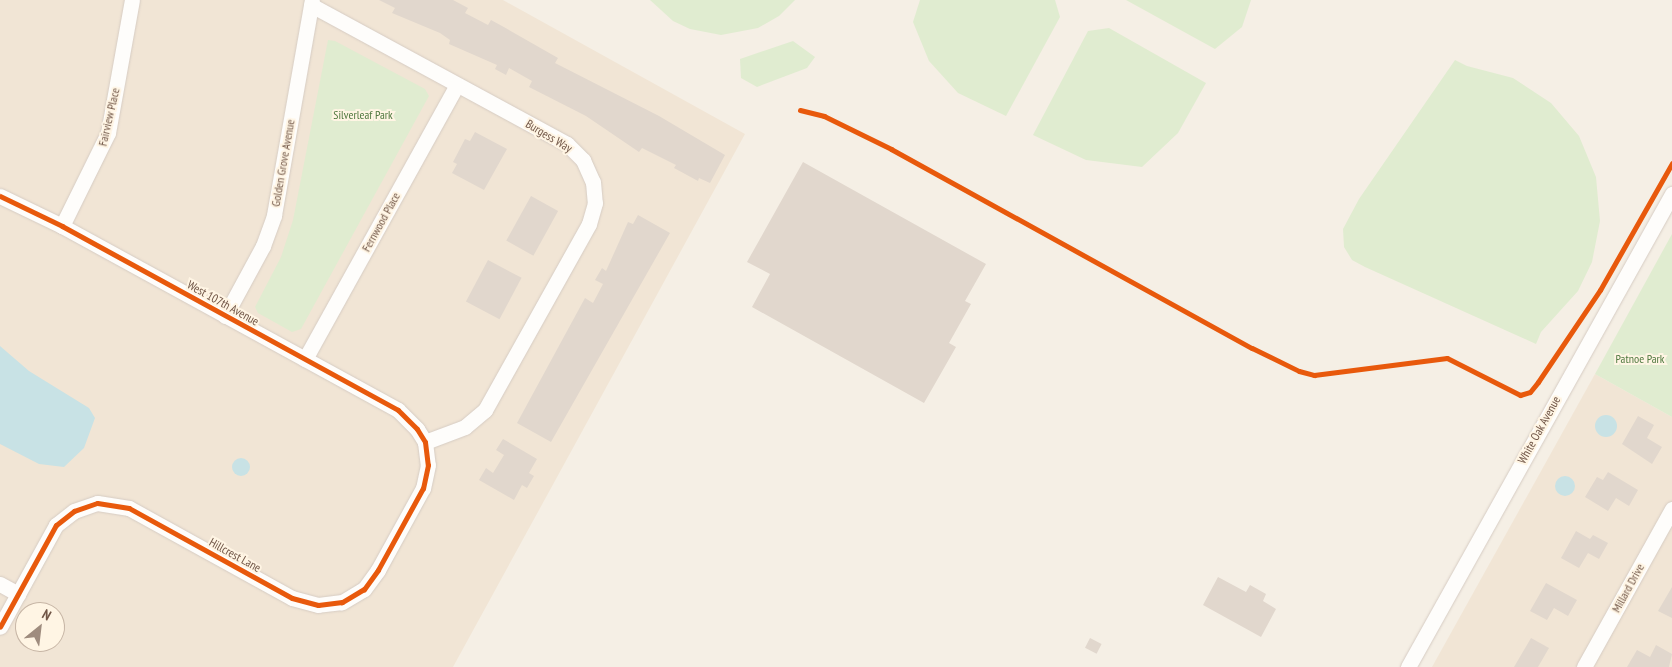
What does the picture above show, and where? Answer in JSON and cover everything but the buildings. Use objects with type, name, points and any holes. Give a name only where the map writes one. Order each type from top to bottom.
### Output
[{"type":"street","name":"Fairview Place","points":[[62,226],[108,133],[132,0]]},
{"type":"street","name":"Burgess Way","points":[[311,3],[574,150],[590,170],[595,203],[589,224],[485,410],[466,427],[424,442]]},
{"type":"street","name":"Golden Grove Avenue","points":[[225,316],[271,226],[311,3]]},
{"type":"street","name":"Fernwood Place","points":[[305,359],[457,85]]},
{"type":"street","name":"White Oak Avenue","points":[[1408,667],[1672,194]]},
{"type":"street","name":"West 107th Avenue","points":[[0,196],[62,226],[398,410],[417,429],[424,442]]},
{"type":"street","name":"Hillcrest Lane","points":[[0,627],[56,525],[85,506],[108,503],[130,508],[292,598],[318,605],[342,602],[372,581],[417,499],[427,476],[424,442]]},
{"type":"street","name":"Millard Drive","points":[[1584,667],[1672,509]]},
{"type":"street","points":[[0,584],[18,594]]},
{"type":"shaded area","points":[[0,0],[503,0],[745,134],[453,667],[0,667]]},
{"type":"shaded area","points":[[1595,374],[1672,417],[1672,667],[1432,667]]},
{"type":"green space","points":[[650,0],[795,0],[779,16],[758,28],[721,35],[690,29],[673,21]]},
{"type":"green space","points":[[920,0],[1055,0],[1060,17],[1006,116],[958,93],[929,61],[913,22]]},
{"type":"green space","points":[[1126,0],[1251,0],[1242,27],[1215,49]]},
{"type":"green space","points":[[1109,28],[1206,83],[1178,133],[1142,167],[1086,160],[1033,135],[1088,31]]},
{"type":"green space","name":"Silverleaf Park","points":[[328,40],[335,41],[425,89],[429,96],[301,329],[292,332],[258,313],[255,307],[281,257],[293,220]]},
{"type":"green space","points":[[793,41],[815,57],[807,68],[757,87],[741,78],[740,59]]},
{"type":"green space","points":[[1455,60],[1467,66],[1513,78],[1551,103],[1579,136],[1596,177],[1600,221],[1592,262],[1578,291],[1541,332],[1536,344],[1365,267],[1352,260],[1344,247],[1343,229],[1359,199]]},
{"type":"green space","name":"Patnoe Park","points":[[1672,234],[1672,417],[1595,374]]},
{"type":"water","points":[[0,346],[29,371],[89,408],[95,418],[84,448],[64,467],[39,464],[0,444]]},
{"type":"water","points":[[1606,415],[1614,418],[1617,426],[1614,434],[1606,437],[1598,434],[1595,426],[1598,418]]},
{"type":"water","points":[[237,458],[245,458],[250,463],[248,474],[237,476],[232,471],[232,463]]},
{"type":"water","points":[[1565,476],[1572,479],[1575,486],[1572,493],[1565,496],[1558,493],[1555,486],[1558,479]]},
{"type":"cycle path","points":[[800,110],[824,116],[891,149],[1252,348],[1299,371],[1314,375],[1447,358],[1520,395],[1530,392],[1538,382],[1600,290],[1672,163]]},
{"type":"cycle path","points":[[0,196],[62,226],[398,410],[417,429],[425,442],[428,465],[423,488],[378,570],[364,589],[342,602],[318,605],[292,598],[129,508],[97,503],[74,511],[56,525],[0,627]]}]
